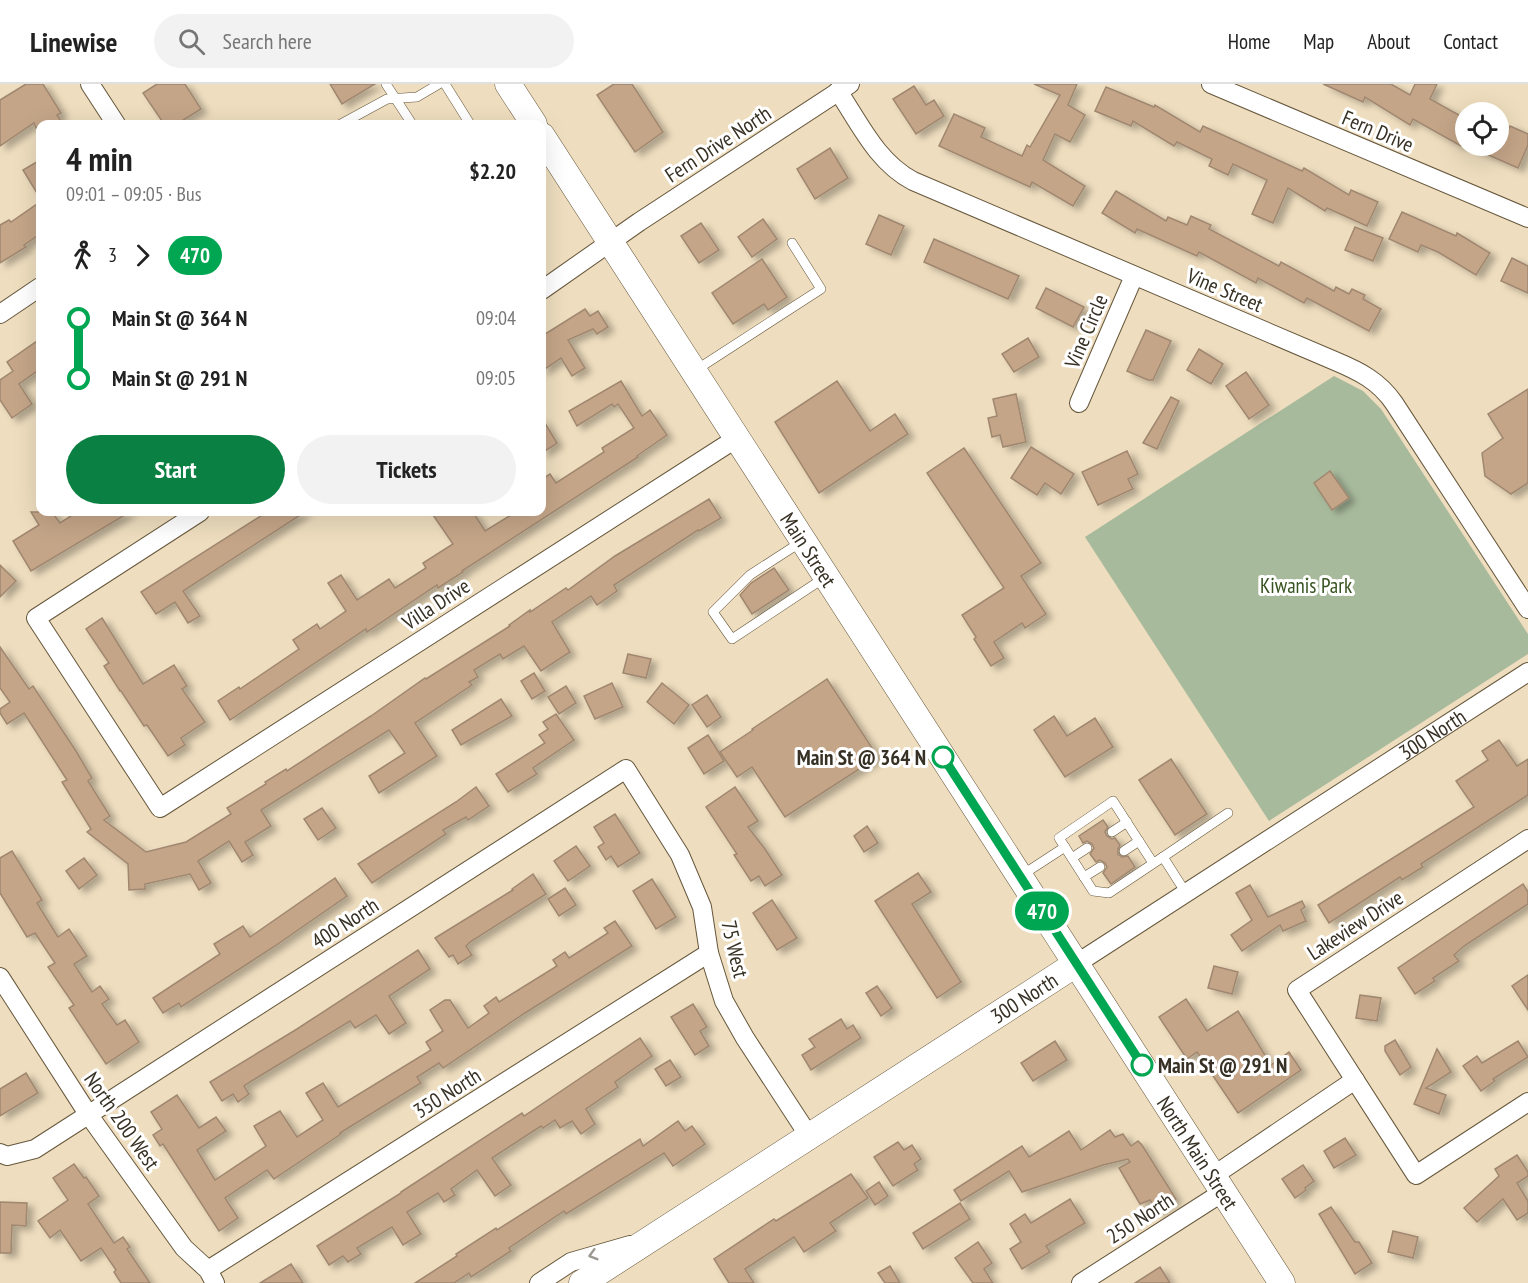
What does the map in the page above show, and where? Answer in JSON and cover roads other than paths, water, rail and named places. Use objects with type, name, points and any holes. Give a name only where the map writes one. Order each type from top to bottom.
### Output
[{"type":"main road","points":[[508,84],[531,120]]},
{"type":"main road","name":"Main Street","points":[[546,142],[1076,963]]},
{"type":"main road","name":"300 North","points":[[582,1283],[1076,963]]},
{"type":"main road","name":"North Main Street","points":[[1076,963],[1282,1283]]},
{"type":"street","points":[[90,84],[113,120]]},
{"type":"street","name":"Fern Drive","points":[[1211,84],[1528,218]]},
{"type":"street","name":"Fern Drive North","points":[[611,242],[844,88]]},
{"type":"street","name":"Vine Street","points":[[844,88],[882,158],[904,177],[1335,361],[1378,383],[1394,403],[1528,609]]},
{"type":"street","points":[[546,287],[611,242]]},
{"type":"street","name":"Vine Circle","points":[[1079,403],[1134,276]]},
{"type":"street","points":[[0,314],[36,290]]},
{"type":"street","name":"Villa Drive","points":[[194,516],[36,618],[159,808],[737,438]]},
{"type":"street","name":"300 North","points":[[1076,963],[1528,672]]},
{"type":"street","name":"75 West","points":[[626,769],[680,855],[702,907],[709,953],[724,1001],[809,1136]]},
{"type":"street","name":"400 North","points":[[0,1153],[7,1156],[35,1149],[626,769]]},
{"type":"street","name":"Lakeview Drive","points":[[1528,839],[1296,990],[1416,1175],[1528,1102]]},
{"type":"street","name":"350 North","points":[[212,1276],[709,953]]},
{"type":"street","name":"North 200 West","points":[[0,977],[88,1114],[184,1248],[212,1276]]},
{"type":"street","points":[[1218,1184],[1354,1080]]},
{"type":"street","name":"250 North","points":[[1081,1283],[1218,1184]]},
{"type":"street","points":[[539,1283],[571,1262],[649,1239]]},
{"type":"street","points":[[597,1283],[649,1239]]},
{"type":"lane","points":[[386,84],[409,120]]},
{"type":"lane","points":[[348,120],[387,99],[417,97],[439,84]]},
{"type":"lane","points":[[445,84],[468,120]]},
{"type":"lane","points":[[694,371],[821,289],[792,243]]},
{"type":"lane","points":[[803,540],[750,575],[713,612],[732,639],[826,576]]},
{"type":"lane","points":[[1153,863],[1113,801],[1059,838],[1093,891],[1109,893],[1228,813]]},
{"type":"lane","points":[[1112,832],[1127,822]]},
{"type":"lane","points":[[1124,851],[1139,841]]},
{"type":"lane","points":[[1020,876],[1065,847]]},
{"type":"lane","points":[[1072,858],[1087,848]]},
{"type":"lane","points":[[1163,857],[1186,893]]},
{"type":"lane","points":[[1084,878],[1100,867]]},
{"type":"place","name":"Main St @ 364 N","points":[[943,757]]},
{"type":"place","name":"Main St @ 291 N","points":[[1142,1065]]},
{"type":"park label","name":"Kiwanis Park","points":[[1306,585]]}]
